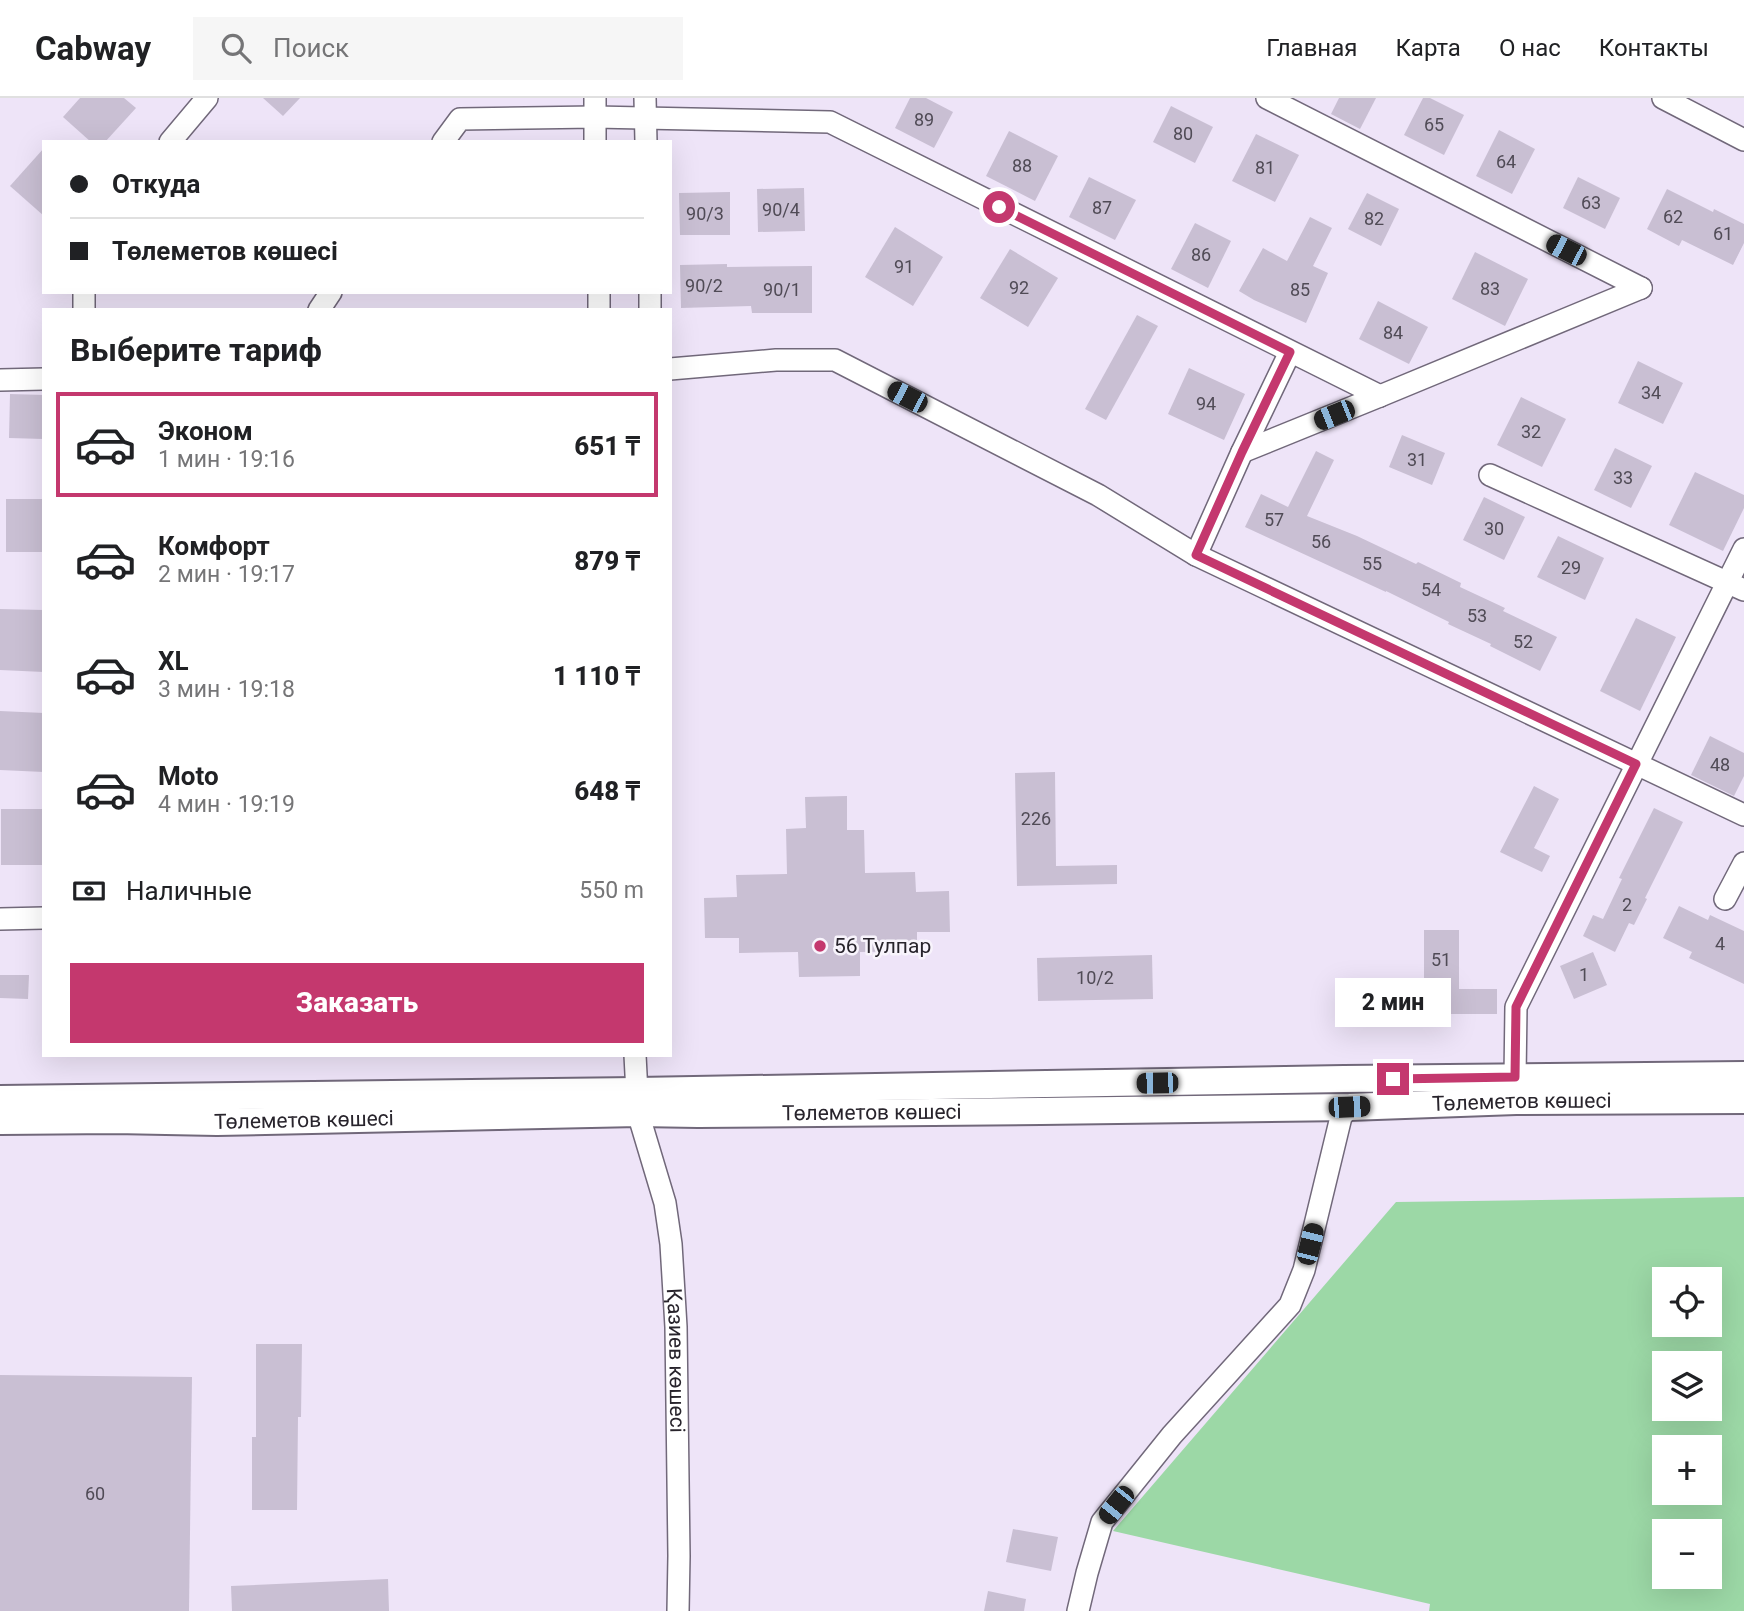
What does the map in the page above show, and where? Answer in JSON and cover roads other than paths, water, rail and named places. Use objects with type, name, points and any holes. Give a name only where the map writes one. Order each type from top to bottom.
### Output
[{"type":"main road","name":"Төлеметов көшесі","points":[[0,1121],[217,1122],[997,1085],[1744,1075]]},
{"type":"main road","points":[[997,1085],[1002,1111]]},
{"type":"main road","name":"Төлеметов көшесі","points":[[0,1099],[637,1102],[698,1114],[1744,1100]]},
{"type":"street","points":[[172,140],[207,98]]},
{"type":"street","points":[[1242,452],[1641,288],[1267,98]]},
{"type":"street","points":[[1663,98],[1744,140]]},
{"type":"street","points":[[444,140],[460,119],[595,108],[645,108],[830,122],[1380,396]]},
{"type":"street","points":[[595,108],[595,140]]},
{"type":"street","points":[[645,108],[646,140]]},
{"type":"street","points":[[1196,555],[1290,352]]},
{"type":"street","points":[[672,369],[776,360],[835,360],[1098,495],[1196,555],[1744,815]]},
{"type":"street","points":[[0,380],[42,379]]},
{"type":"street","points":[[1490,475],[1735,586]]},
{"type":"street","points":[[1515,1077],[1516,1007],[1636,764],[1735,586],[1744,549]]},
{"type":"street","points":[[1725,899],[1744,863]]},
{"type":"street","points":[[0,919],[42,918]]},
{"type":"street","name":"Қазиев көшесі","points":[[635,1057],[637,1102],[666,1203],[671,1244],[676,1327],[678,1611]]},
{"type":"street","points":[[1079,1611],[1102,1522],[1172,1435],[1290,1305],[1304,1270],[1341,1117],[1349,1107]]},
{"type":"place","name":"56 Тулпар","points":[[820,946]]}]
